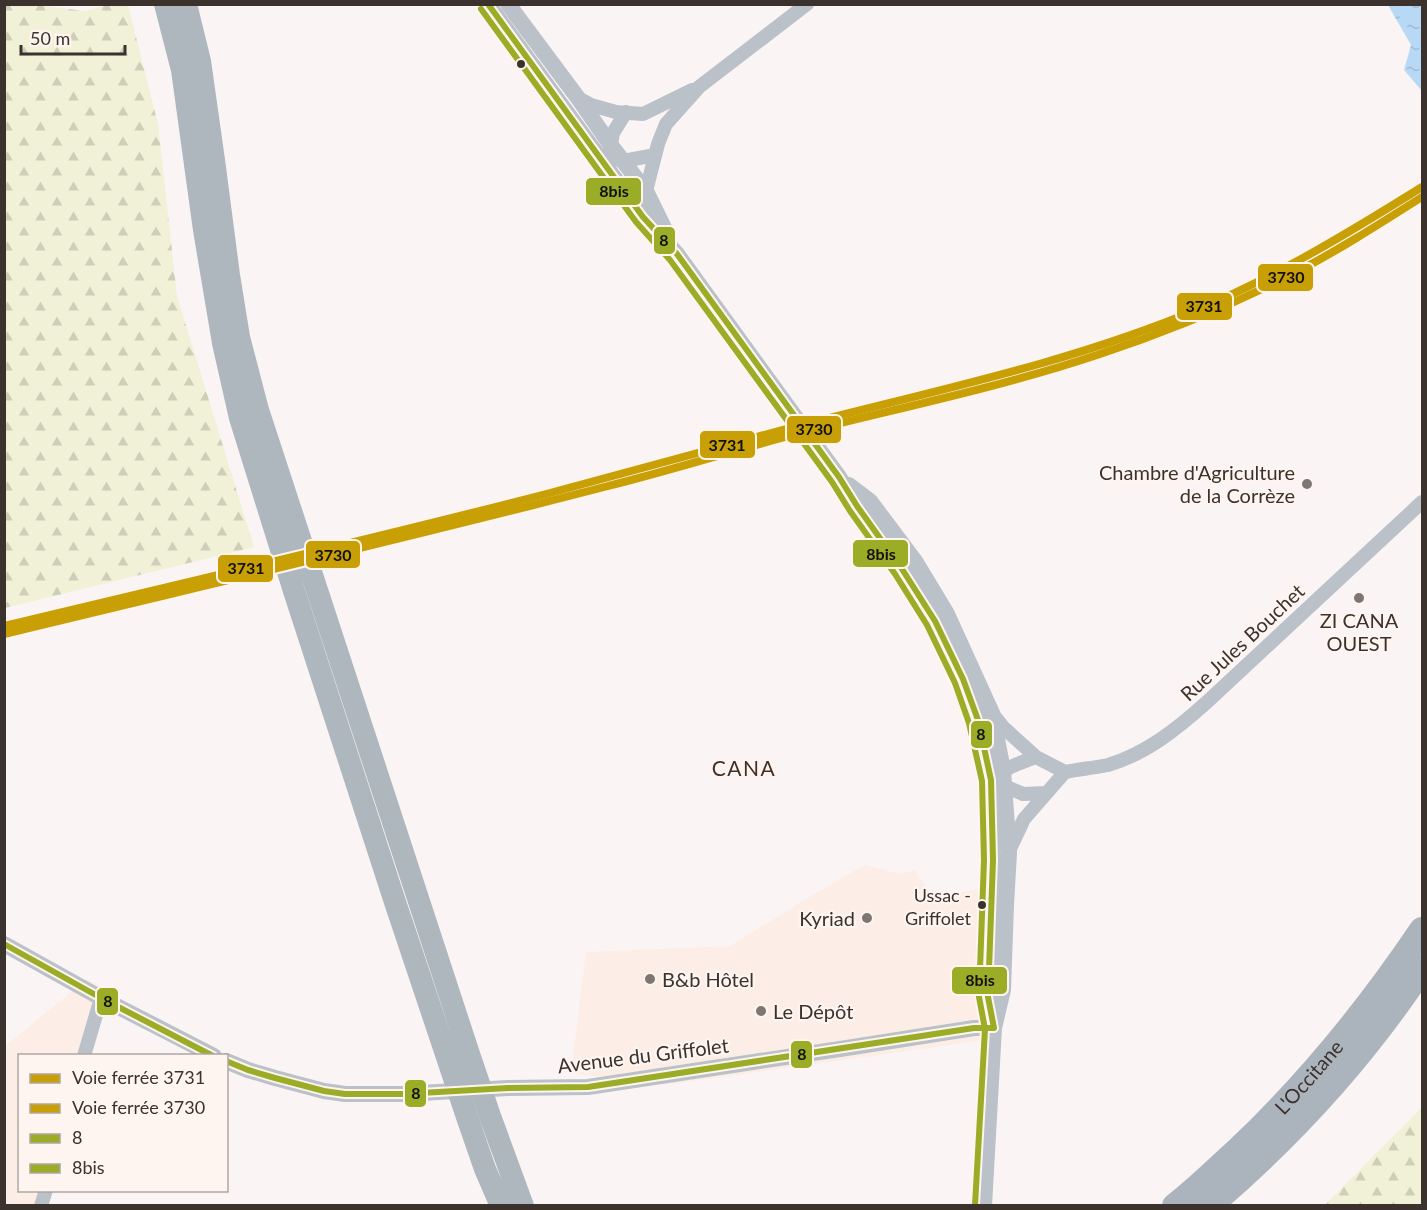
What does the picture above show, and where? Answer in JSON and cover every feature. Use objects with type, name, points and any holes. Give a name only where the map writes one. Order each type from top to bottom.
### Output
[{"type":"highway","points":[[165,4],[182,70],[204,230],[223,343],[240,417],[274,528],[304,587]]},
{"type":"highway","points":[[186,4],[200,62],[227,263],[240,337],[258,410],[291,511],[304,587],[458,1055],[490,1116],[523,1206]]},
{"type":"highway","name":"L'Occitane","points":[[1175,1206],[1214,1172],[1294,1094],[1366,1009],[1422,930]]},
{"type":"highway","name":"L'Occitane","points":[[1209,1206],[1250,1169],[1320,1098],[1355,1058],[1406,993],[1422,968]]},
{"type":"highway","points":[[458,1055],[467,1117],[501,1206]]},
{"type":"street","points":[[488,4],[644,217],[677,254],[839,477],[935,621],[963,679],[999,779],[993,860],[988,997],[994,1028]]},
{"type":"street","points":[[508,4],[579,98],[614,154],[625,191]]},
{"type":"street","points":[[646,191],[666,123],[699,87],[807,4]]},
{"type":"street","points":[[579,98],[591,105],[616,112],[643,114],[699,87]]},
{"type":"street","points":[[557,98],[614,154],[646,191],[677,254]]},
{"type":"street","points":[[614,154],[613,133],[627,112]]},
{"type":"street","points":[[614,154],[655,155]]},
{"type":"street","points":[[839,477],[870,501],[915,561],[947,614],[992,713],[1004,728],[1036,757],[1065,772],[1024,819],[1009,853]]},
{"type":"street","name":"Rue Jules Bouchet","points":[[1065,772],[1107,765],[1141,752],[1172,731],[1202,706],[1422,502]]},
{"type":"street","points":[[984,1206],[994,1028],[1003,990],[1009,853],[992,713]]},
{"type":"street","points":[[999,779],[1011,765],[1036,757]]},
{"type":"street","points":[[999,779],[1023,794],[1046,793]]},
{"type":"street","points":[[4,944],[101,998],[210,1054]]},
{"type":"street","points":[[85,1054],[101,998]]},
{"type":"street","name":"Avenue du Griffolet","points":[[228,1062],[275,1078],[345,1094],[588,1087],[974,1028],[994,1028]]},
{"type":"shaded area","points":[[864,865],[901,874],[915,870],[933,897],[984,888],[979,1041],[665,1085],[571,1073],[586,952],[730,946]]},
{"type":"shaded area","points":[[87,979],[107,989],[89,1054],[18,1054],[18,1192],[52,1192],[48,1205],[5,1206],[5,1046]]},
{"type":"green space","points":[[4,5],[36,5],[85,11],[108,5],[128,5],[158,124],[177,296],[254,547],[5,608]]},
{"type":"green space","points":[[1422,1107],[1422,1205],[1325,1205]]},
{"type":"water","points":[[1388,5],[1422,5],[1422,91],[1404,70],[1411,45]]},
{"type":"rail line","name":"3731","points":[[4,626],[482,510],[809,423],[978,381],[1090,349],[1199,309],[1257,282],[1340,237],[1422,187]]},
{"type":"rail line","name":"3730","points":[[4,634],[533,505],[774,440],[1060,367],[1171,328],[1264,288],[1339,249],[1422,197]]},
{"type":"transit line","name":"8","points":[[488,4],[643,217],[677,254],[839,477],[935,621],[963,679],[978,720],[991,780],[993,860],[988,997],[994,1028]]},
{"type":"transit line","name":"8bis","points":[[481,9],[636,222],[670,260],[832,482],[927,625],[955,683],[969,723],[982,781],[984,860],[979,997],[985,1029],[975,1205]]},
{"type":"transit line","name":"8","points":[[4,944],[209,1054]]},
{"type":"transit line","name":"8","points":[[228,1062],[275,1078],[345,1094],[588,1087],[974,1028],[994,1028]]},
{"type":"place","name":"Chambre d'Agriculture de la Corrèze","points":[[1307,484]]},
{"type":"place","name":"ZI CANA OUEST","points":[[1359,598]]},
{"type":"place","name":"Ussac - Griffolet","points":[[982,905]]},
{"type":"place","name":"Kyriad","points":[[867,918]]},
{"type":"place","name":"B&b Hôtel","points":[[650,979]]},
{"type":"place","name":"Le Dépôt","points":[[761,1011]]},
{"type":"district","name":"CANA","points":[[744,767]]}]
